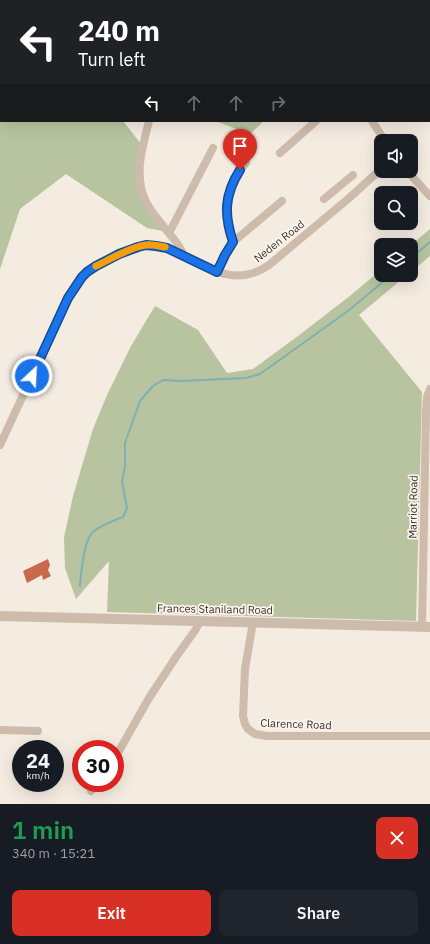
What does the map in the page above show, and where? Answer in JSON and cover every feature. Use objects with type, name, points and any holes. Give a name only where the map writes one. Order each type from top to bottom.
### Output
[{"type":"street","points":[[149,122],[139,172],[139,180],[144,200],[179,245],[184,256]]},
{"type":"street","points":[[280,153],[315,122]]},
{"type":"street","points":[[373,122],[380,134]]},
{"type":"street","points":[[169,232],[214,148]]},
{"type":"street","points":[[233,242],[228,221],[226,203],[230,188],[246,163]]},
{"type":"street","points":[[324,199],[353,175]]},
{"type":"street","name":"Neden Road","points":[[0,445],[68,298],[82,277],[96,266],[107,260],[146,245],[167,248],[226,275],[235,276],[254,273],[260,271],[348,199],[374,175]]},
{"type":"street","points":[[413,178],[430,196]]},
{"type":"street","points":[[337,189],[348,199]]},
{"type":"street","points":[[217,272],[233,242],[282,202]]},
{"type":"street","name":"Marriot Road","points":[[426,627],[426,412],[427,397],[430,389]]},
{"type":"street","name":"Frances Staniland Road","points":[[0,616],[426,627]]},
{"type":"street","points":[[124,742],[148,698],[200,621]]},
{"type":"street","name":"Clarence Road","points":[[253,622],[245,669],[243,716],[248,729],[255,734],[266,736],[430,736]]},
{"type":"street","points":[[0,730],[38,731]]},
{"type":"green space","points":[[0,122],[124,122],[141,144],[145,193],[168,232],[147,228],[66,174],[20,209],[0,269]]},
{"type":"green space","points":[[218,122],[263,122],[250,134]]},
{"type":"green space","points":[[430,229],[430,256],[418,266],[418,239]]},
{"type":"green space","points":[[374,276],[374,282],[399,282],[359,315],[422,392],[416,621],[107,612],[109,561],[76,599],[65,568],[64,537],[73,496],[93,429],[107,395],[131,346],[155,306],[198,330],[227,373],[253,369]]},
{"type":"building","points":[[48,559],[50,565],[48,570],[51,576],[43,580],[42,575],[27,583],[23,571]]},
{"type":"waterway","points":[[418,252],[430,242]]},
{"type":"waterway","points":[[80,586],[86,544],[92,533],[98,528],[123,517],[127,508],[122,482],[125,466],[125,443],[140,401],[153,386],[163,380],[180,381],[246,378],[260,374],[348,311],[383,282]]},
{"type":"slow traffic","points":[[96,266],[119,254],[138,247],[146,245],[165,247]]},
{"type":"route","points":[[32,376],[68,298],[82,277],[96,266],[119,254],[146,245],[167,248],[217,272],[233,242],[228,221],[226,203],[230,188],[240,170]]}]
